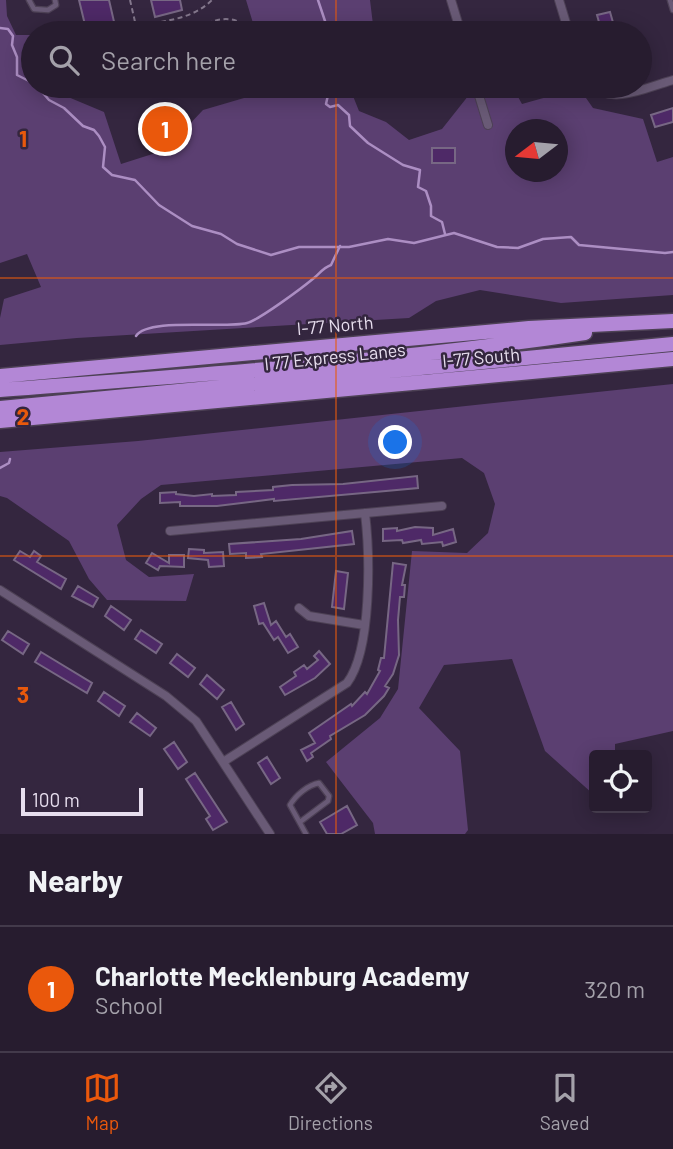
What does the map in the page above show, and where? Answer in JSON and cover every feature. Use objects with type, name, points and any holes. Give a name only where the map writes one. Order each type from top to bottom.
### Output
[{"type":"highway","name":"I-77 North","points":[[0,376],[529,328],[666,322]]},
{"type":"highway","name":"I 77 Express Lanes","points":[[0,390],[375,358],[530,342],[666,322]]},
{"type":"highway","name":"I 77 Express Lanes","points":[[0,408],[673,344]]},
{"type":"highway","name":"I-77 South","points":[[0,421],[673,359]]},
{"type":"street","points":[[451,0],[457,21]]},
{"type":"street","points":[[559,0],[565,21]]},
{"type":"street","points":[[652,86],[673,80]]},
{"type":"street","points":[[480,98],[488,125]]},
{"type":"street","points":[[170,531],[442,506]]},
{"type":"street","points":[[223,762],[347,683],[355,673],[360,659],[369,564],[365,513]]},
{"type":"street","points":[[0,590],[180,706],[196,721],[270,834]]},
{"type":"street","points":[[299,608],[316,618],[364,625]]},
{"type":"lane","points":[[29,0],[34,9],[48,10],[56,5],[55,0]]},
{"type":"lane","points":[[670,0],[673,10]]},
{"type":"lane","points":[[300,822],[328,801],[329,796],[319,783],[295,798],[290,805],[306,834]]},
{"type":"path","points":[[130,0],[135,21]]},
{"type":"path","points":[[164,21],[194,13],[212,0]]},
{"type":"path","points":[[210,21],[227,18],[236,21]]},
{"type":"shaded area","points":[[0,0],[6,0],[7,16],[16,35],[21,35],[21,98],[71,98],[104,112],[121,164],[165,150],[203,110],[244,98],[354,98],[359,111],[386,122],[409,140],[442,129],[467,98],[519,98],[522,104],[543,98],[586,98],[593,108],[643,119],[657,162],[673,157],[673,295],[561,303],[480,290],[436,301],[409,318],[0,345],[0,318],[4,299],[41,287],[27,254],[0,263]]},
{"type":"shaded area","points":[[246,0],[370,0],[373,21],[252,21]]},
{"type":"shaded area","points":[[673,384],[673,731],[615,744],[615,750],[589,750],[589,790],[545,751],[512,659],[444,665],[419,708],[460,751],[468,830],[465,834],[375,834],[373,823],[326,762],[380,718],[398,689],[412,551],[467,553],[488,533],[495,504],[484,473],[462,458],[161,485],[141,499],[117,525],[126,560],[149,577],[194,574],[186,601],[107,600],[89,579],[69,541],[7,498],[0,496],[0,452],[138,441]]},
{"type":"building","points":[[79,0],[109,0],[114,21],[84,21]]},
{"type":"building","points":[[151,0],[180,0],[182,10],[155,17]]},
{"type":"building","points":[[610,12],[613,21],[599,21],[597,15]]},
{"type":"building","points":[[673,108],[673,122],[655,127],[651,115]]},
{"type":"building","points":[[432,148],[455,148],[455,163],[432,163]]},
{"type":"building","points":[[417,476],[418,488],[217,506],[160,503],[160,493],[176,492],[194,496],[236,495],[236,492],[273,490],[273,487],[292,485],[343,484]]},
{"type":"building","points":[[415,527],[433,528],[433,535],[453,529],[456,542],[443,546],[442,542],[422,544],[421,540],[403,543],[402,540],[383,541],[383,529],[397,528],[397,531]]},
{"type":"building","points":[[352,531],[354,544],[261,554],[262,557],[246,558],[246,553],[230,554],[229,544],[301,539]]},
{"type":"building","points":[[189,549],[204,550],[204,553],[223,552],[224,566],[209,567],[208,560],[188,558]]},
{"type":"building","points":[[20,551],[30,557],[34,551],[41,556],[37,562],[66,579],[61,589],[14,560]]},
{"type":"building","points":[[152,553],[169,563],[169,555],[184,555],[184,567],[160,566],[158,570],[146,563]]},
{"type":"building","points":[[393,563],[406,565],[402,585],[405,585],[404,597],[400,597],[398,620],[399,655],[393,674],[385,686],[389,688],[365,715],[330,736],[331,739],[311,753],[313,757],[307,761],[301,750],[315,743],[309,733],[351,704],[352,706],[365,692],[367,694],[380,671],[381,658],[384,658]]},
{"type":"building","points":[[336,571],[348,573],[344,609],[332,607]]},
{"type":"building","points":[[78,586],[98,598],[93,607],[72,596]]},
{"type":"building","points":[[264,603],[271,625],[276,621],[286,637],[290,634],[298,647],[288,653],[278,637],[274,640],[263,623],[259,624],[254,606]]},
{"type":"building","points":[[111,606],[131,620],[124,630],[105,616]]},
{"type":"building","points":[[141,630],[162,644],[156,653],[135,639]]},
{"type":"building","points":[[8,631],[29,644],[23,654],[2,640]]},
{"type":"building","points":[[319,651],[330,664],[315,678],[285,695],[280,687],[296,676],[294,672],[304,665],[307,669],[318,660],[314,656]]},
{"type":"building","points":[[41,652],[92,683],[87,693],[35,662]]},
{"type":"building","points":[[177,654],[195,668],[188,677],[170,663]]},
{"type":"building","points":[[207,675],[224,690],[217,699],[200,684]]},
{"type":"building","points":[[104,692],[125,706],[119,716],[98,701]]},
{"type":"building","points":[[231,702],[244,724],[236,730],[222,707]]},
{"type":"building","points":[[137,713],[156,728],[150,736],[130,722]]},
{"type":"building","points":[[174,742],[187,762],[178,769],[164,749]]},
{"type":"building","points":[[267,757],[280,778],[271,784],[258,763]]},
{"type":"building","points":[[195,773],[227,822],[213,830],[206,819],[210,816],[186,779]]},
{"type":"building","points":[[347,806],[357,825],[341,834],[327,834],[320,822]]},
{"type":"waterway","points":[[318,0],[325,21]]},
{"type":"waterway","points":[[0,28],[8,29],[13,36],[17,75],[21,77]]},
{"type":"waterway","points":[[47,98],[64,108],[83,126],[94,130],[105,147],[103,167],[112,175],[135,180],[159,205],[192,226],[221,234],[237,244],[271,255],[299,247],[349,247],[388,239],[414,243],[454,233],[497,247],[518,248],[543,239],[571,237],[579,245],[673,252]]},
{"type":"waterway","points":[[327,98],[326,104],[330,107],[338,105],[349,115],[350,126],[368,143],[403,165],[420,170],[418,187],[426,191],[431,216],[442,222],[445,234]]},
{"type":"waterway","points":[[136,336],[143,330],[170,325],[236,325],[253,321],[331,265],[340,246]]},
{"type":"waterway","points":[[0,468],[9,463],[10,459]]},
{"type":"place","name":"Charlotte Mecklenburg Academy","points":[[165,129]]}]
